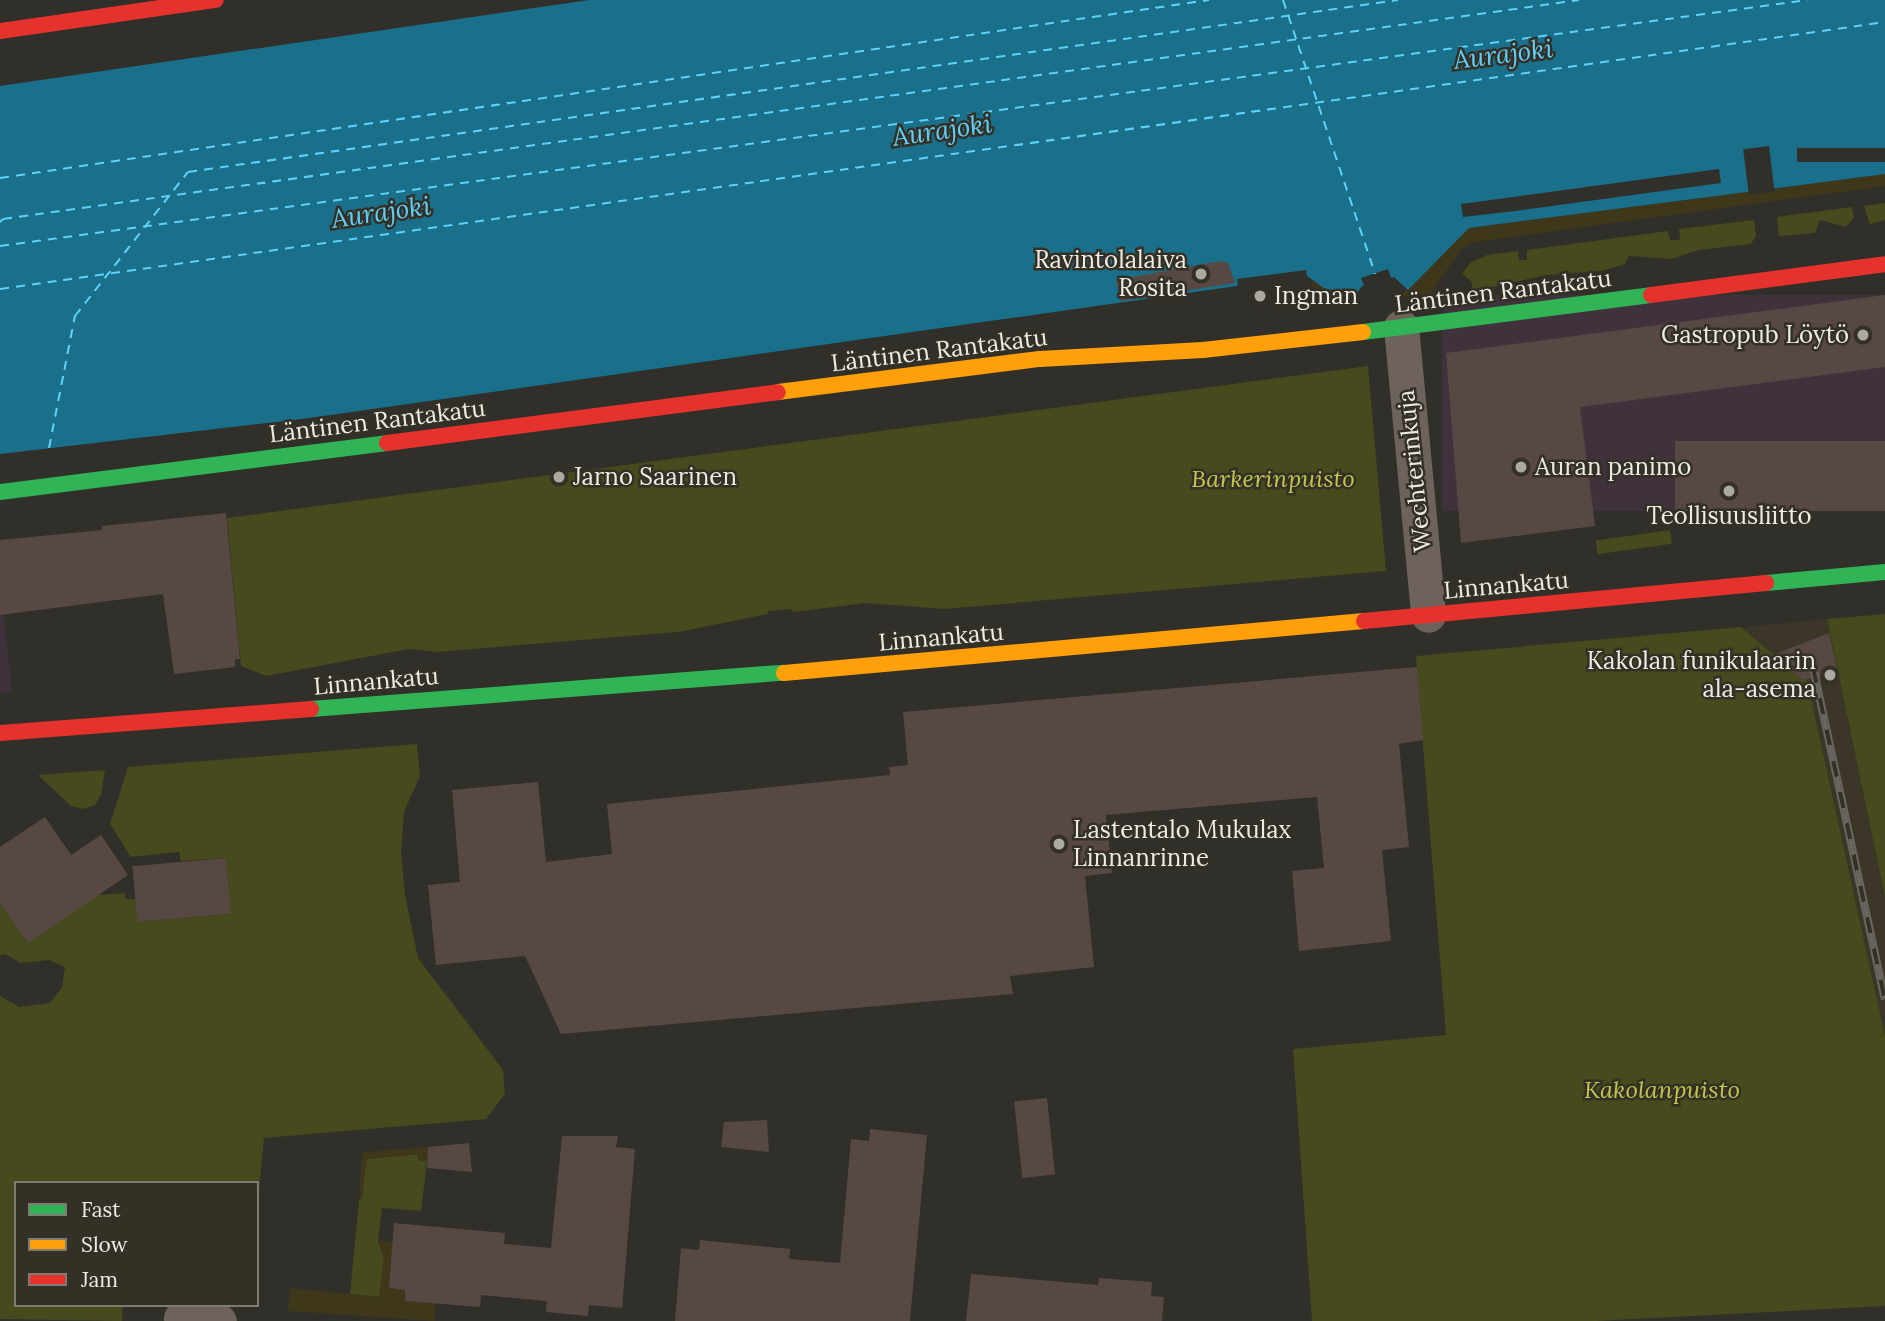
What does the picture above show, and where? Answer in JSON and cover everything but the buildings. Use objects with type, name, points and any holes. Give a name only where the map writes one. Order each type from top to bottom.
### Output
[{"type":"street","points":[[0,31],[216,0]]},
{"type":"street","name":"Läntinen Rantakatu","points":[[0,492],[1040,359],[1203,350],[1885,264]]},
{"type":"street","name":"Wechterinkuja","points":[[1401,327],[1429,615]]},
{"type":"street","name":"Linnankatu","points":[[0,733],[930,662],[1885,572]]},
{"type":"street","points":[[181,1318],[219,1321]]},
{"type":"shaded area","points":[[1442,295],[1885,295],[1885,511],[1442,511]]},
{"type":"shaded area","points":[[0,588],[13,692],[0,693]]},
{"type":"shaded area","points":[[1827,619],[1885,897],[1885,1036],[1807,680],[1803,680],[1741,627]]},
{"type":"green space","points":[[1885,203],[1885,220],[1870,224],[1864,206]]},
{"type":"green space","points":[[1852,207],[1854,217],[1846,227],[1820,220],[1815,233],[1779,236],[1777,217]]},
{"type":"green space","points":[[1754,220],[1756,236],[1751,244],[1699,250],[1671,259],[1629,256],[1625,264],[1602,271],[1547,275],[1472,291],[1472,282],[1462,274],[1470,263],[1487,255],[1518,251],[1519,260],[1527,260],[1527,250],[1668,231],[1670,240],[1680,240],[1679,229]]},
{"type":"green space","name":"Barkerinpuisto","points":[[1368,366],[1386,571],[944,609],[866,603],[793,612],[792,609],[768,611],[768,614],[679,632],[436,652],[409,649],[266,676],[241,666],[227,518]]},
{"type":"green space","points":[[1670,530],[1672,544],[1598,554],[1596,540]]},
{"type":"green space","points":[[1885,614],[1885,897],[1827,619]]},
{"type":"green space","name":"Kakolanpuisto","points":[[1741,627],[1803,680],[1807,680],[1885,1036],[1885,1306],[1596,1321],[1312,1321],[1293,1049],[1446,1035],[1416,656]]},
{"type":"green space","points":[[417,744],[420,776],[404,812],[401,853],[405,895],[418,958],[503,1070],[505,1094],[486,1119],[264,1138],[259,1190],[259,1181],[14,1181],[14,1307],[123,1307],[122,1321],[0,1319],[0,996],[19,1007],[50,1003],[62,987],[65,967],[49,960],[21,963],[5,954],[0,956],[0,903],[28,943],[98,895],[125,893],[126,899],[135,899],[138,922],[230,914],[226,858],[181,861],[179,852],[131,857],[110,824],[128,767]]},
{"type":"green space","points":[[105,770],[101,795],[95,805],[83,809],[71,806],[38,775]]},
{"type":"green space","points":[[418,1154],[418,1160],[427,1161],[421,1211],[382,1208],[378,1241],[384,1259],[380,1297],[350,1294],[359,1200],[362,1198],[366,1159]]},
{"type":"sand","points":[[1885,174],[1885,186],[1475,242],[1461,249],[1428,298],[1424,300],[1423,295],[1398,298],[1469,228]]},
{"type":"sand","points":[[1313,281],[1325,289],[1353,292],[1355,298],[1323,303],[1310,282]]},
{"type":"sand","points":[[428,1147],[427,1161],[418,1160],[417,1154],[367,1159],[362,1198],[359,1200],[362,1152]]},
{"type":"sand","points":[[378,1241],[393,1242],[389,1288],[405,1290],[405,1301],[436,1303],[434,1321],[288,1311],[290,1288],[379,1297],[384,1259]]},
{"type":"water","name":"Aurajoki","points":[[589,0],[1885,0],[1885,174],[1469,228],[1408,290],[1394,277],[1362,286],[1355,296],[1353,292],[1325,289],[1307,276],[302,419],[0,454],[0,86]]},
{"type":"pier","points":[[1769,146],[1775,192],[1749,195],[1743,149]]},
{"type":"pier","points":[[1797,148],[1885,148],[1885,162],[1797,162]]},
{"type":"pier","points":[[1719,169],[1721,183],[1463,217],[1461,204]]},
{"type":"pier","points":[[1388,269],[1392,281],[1365,288],[1361,278]]},
{"type":"pier","points":[[1306,270],[1307,276],[1238,287],[1237,279]]},
{"type":"ferry route","points":[[0,178],[1209,0]]},
{"type":"ferry route","points":[[1283,0],[1375,274]]},
{"type":"ferry route","points":[[49,448],[75,316],[188,172],[1398,0]]},
{"type":"ferry route","points":[[0,222],[3,219],[1579,0]]},
{"type":"ferry route","points":[[0,246],[1807,0]]},
{"type":"ferry route","points":[[0,289],[1885,22]]},
{"type":"railway","points":[[1813,667],[1885,999]]},
{"type":"traffic: fast","points":[[1363,332],[1651,295]]},
{"type":"traffic: fast","points":[[0,492],[387,443]]},
{"type":"traffic: fast","points":[[1766,583],[1885,572]]},
{"type":"traffic: fast","points":[[311,709],[784,673]]},
{"type":"traffic: slow","points":[[778,392],[1040,359],[1203,350],[1363,332]]},
{"type":"traffic: slow","points":[[784,673],[1364,621]]},
{"type":"traffic: jam","points":[[0,31],[216,0]]},
{"type":"traffic: jam","points":[[1651,295],[1885,264]]},
{"type":"traffic: jam","points":[[387,443],[778,392]]},
{"type":"traffic: jam","points":[[1364,621],[1766,583]]},
{"type":"traffic: jam","points":[[0,733],[311,709]]},
{"type":"place","name":"Ravintolalaiva Rosita","points":[[1201,274]]},
{"type":"place","name":"Ingman","points":[[1260,296]]},
{"type":"place","name":"Gastropub Löytö","points":[[1863,335]]},
{"type":"place","name":"Auran panimo","points":[[1521,467]]},
{"type":"place","name":"Jarno Saarinen","points":[[559,477]]},
{"type":"place","name":"Teollisuusliitto","points":[[1729,491]]},
{"type":"place","name":"Kakolan funikulaarin ala-asema","points":[[1830,675]]},
{"type":"place","name":"Lastentalo Mukulax Linnanrinne","points":[[1059,844]]}]
